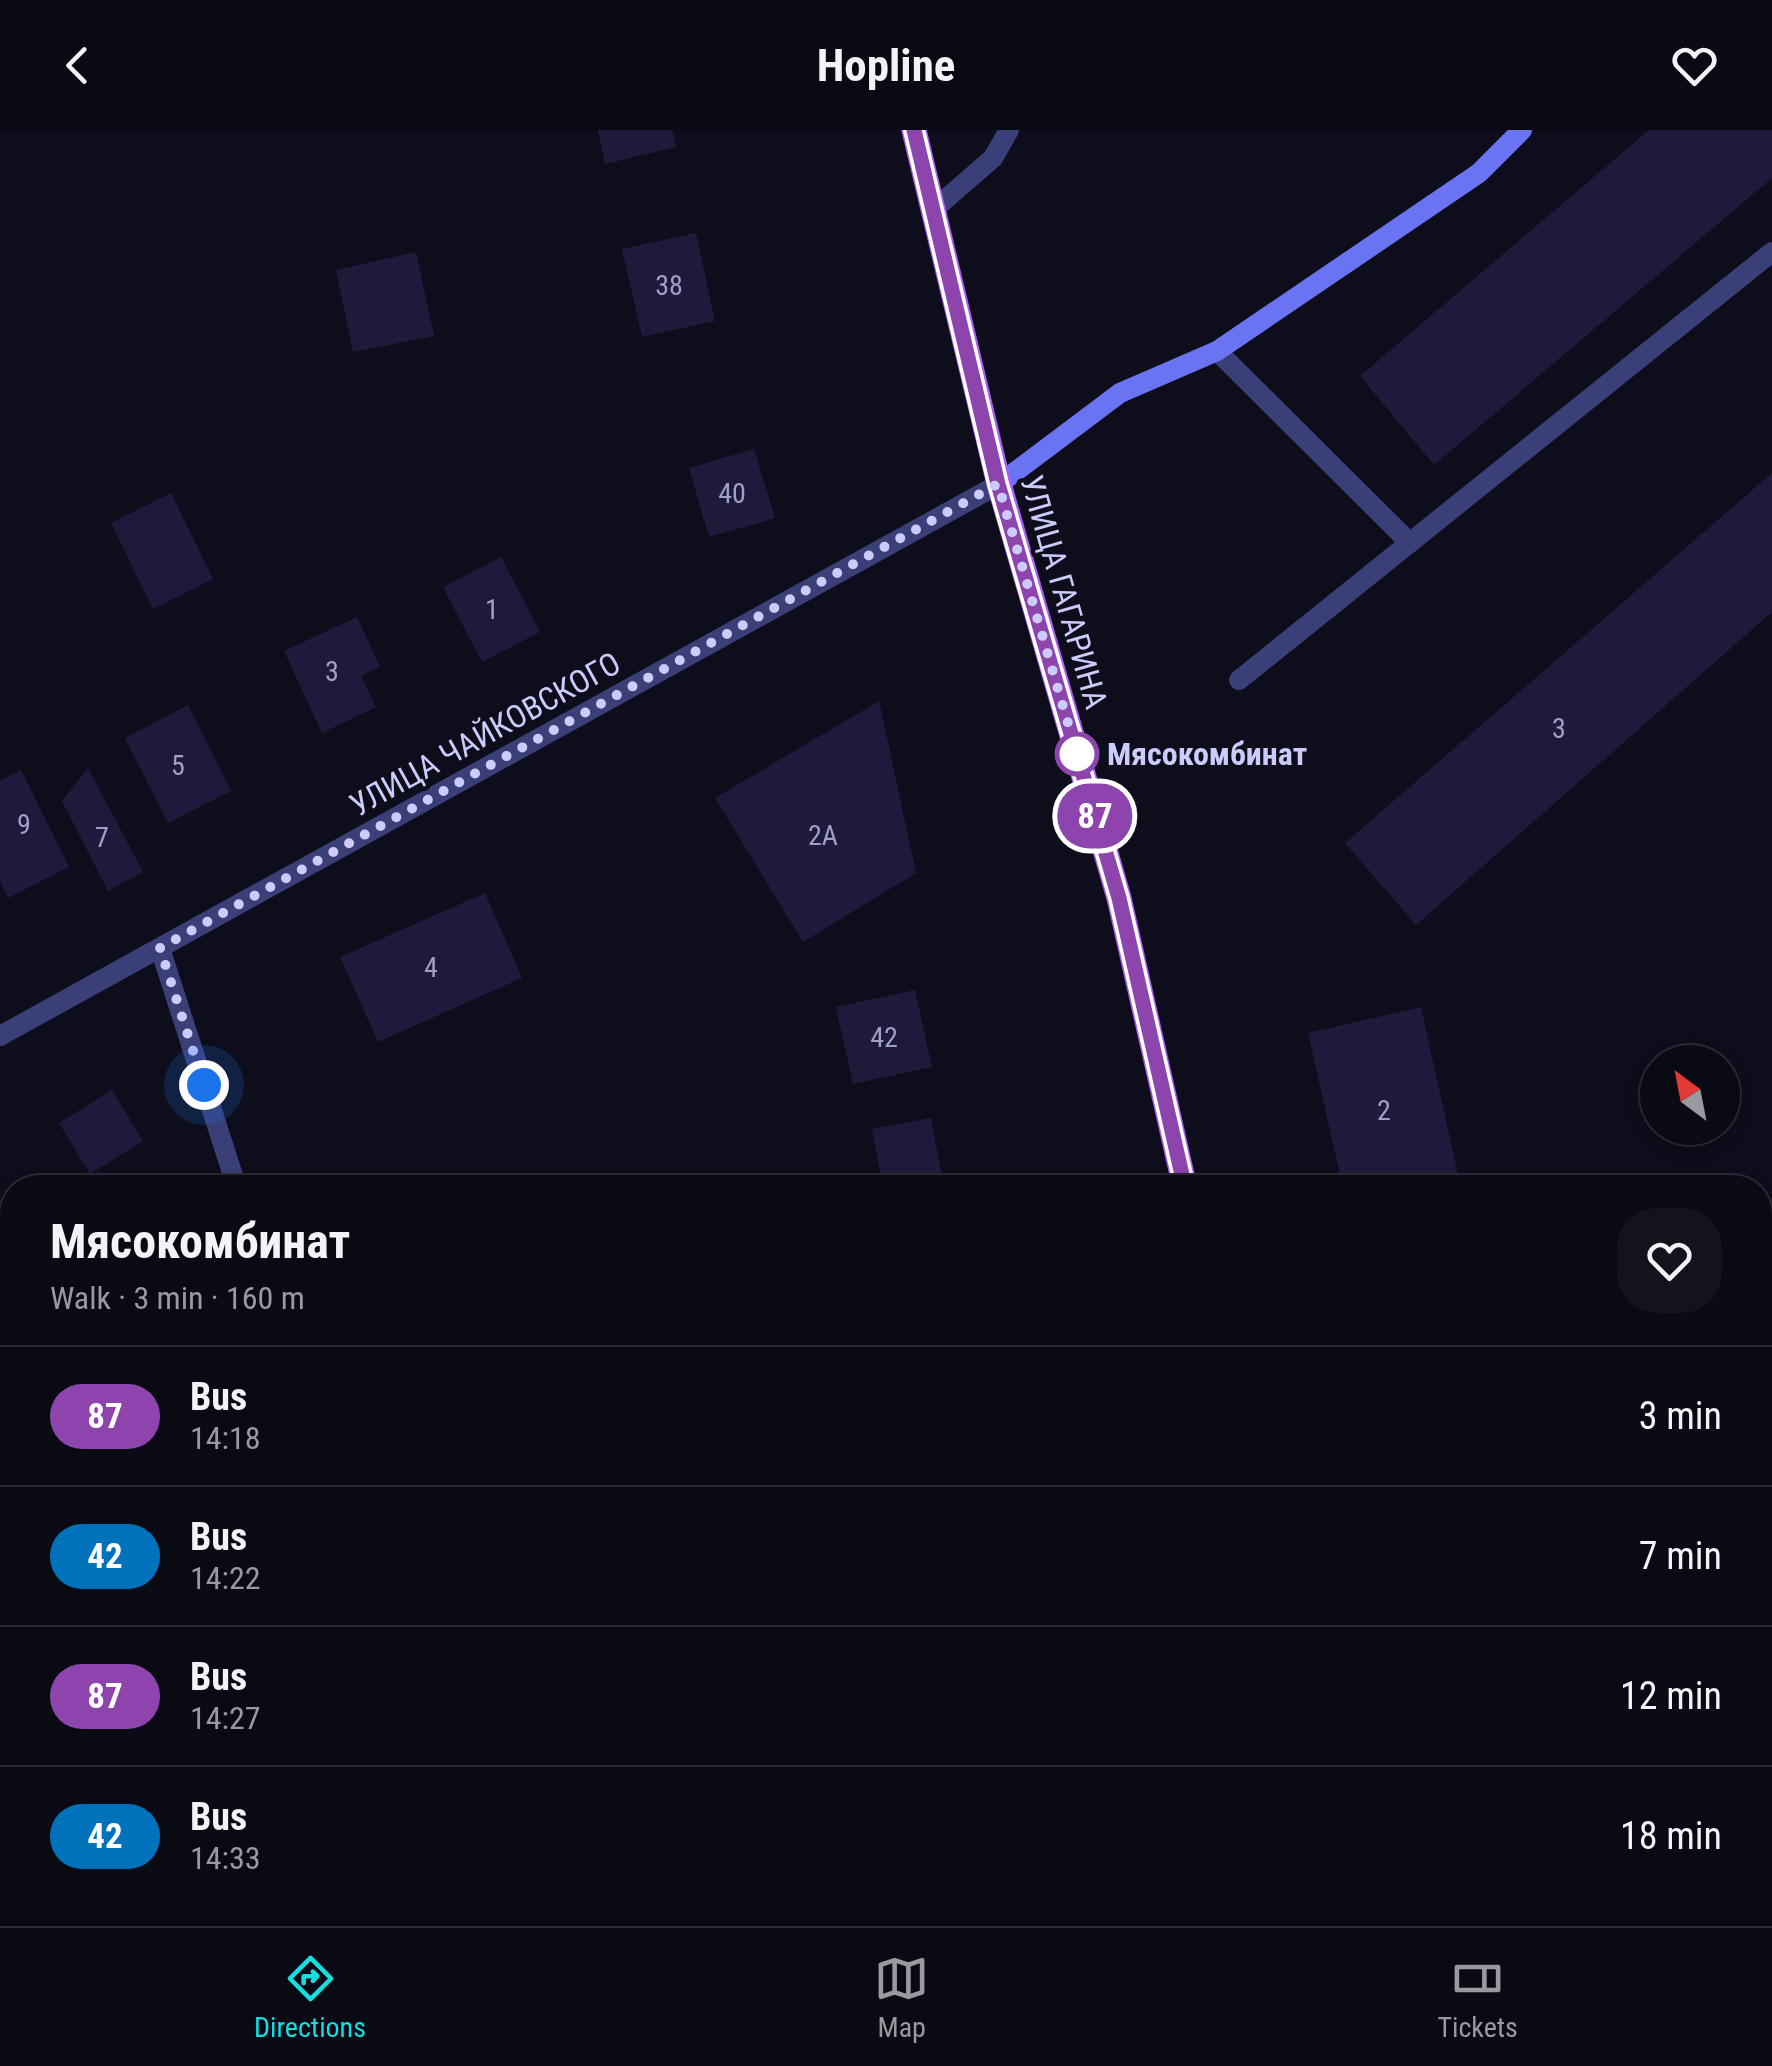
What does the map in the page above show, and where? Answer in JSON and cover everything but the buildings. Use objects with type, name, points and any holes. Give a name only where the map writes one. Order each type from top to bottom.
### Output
[{"type":"main road","name":"УЛИЦА ГАГАРИНА","points":[[914,130],[998,484],[1119,898],[1182,1175]]},
{"type":"street","points":[[932,211],[993,158],[1009,130]]},
{"type":"street","points":[[998,484],[1120,393],[1217,351],[1478,173],[1522,130]]},
{"type":"street","points":[[1239,680],[1772,252]]},
{"type":"street","points":[[1217,351],[1410,543]]},
{"type":"street","name":"УЛИЦА ЧАЙКОВСКОГО","points":[[0,1036],[998,484]]},
{"type":"street","points":[[160,948],[234,1175]]},
{"type":"bus line","name":"87","points":[[914,130],[998,484],[1119,898],[1182,1175]]},
{"type":"place","name":"Мясокомбинат","points":[[1077,754]]},
{"type":"route","points":[[204,1085],[160,948],[998,484],[1077,754]]}]
